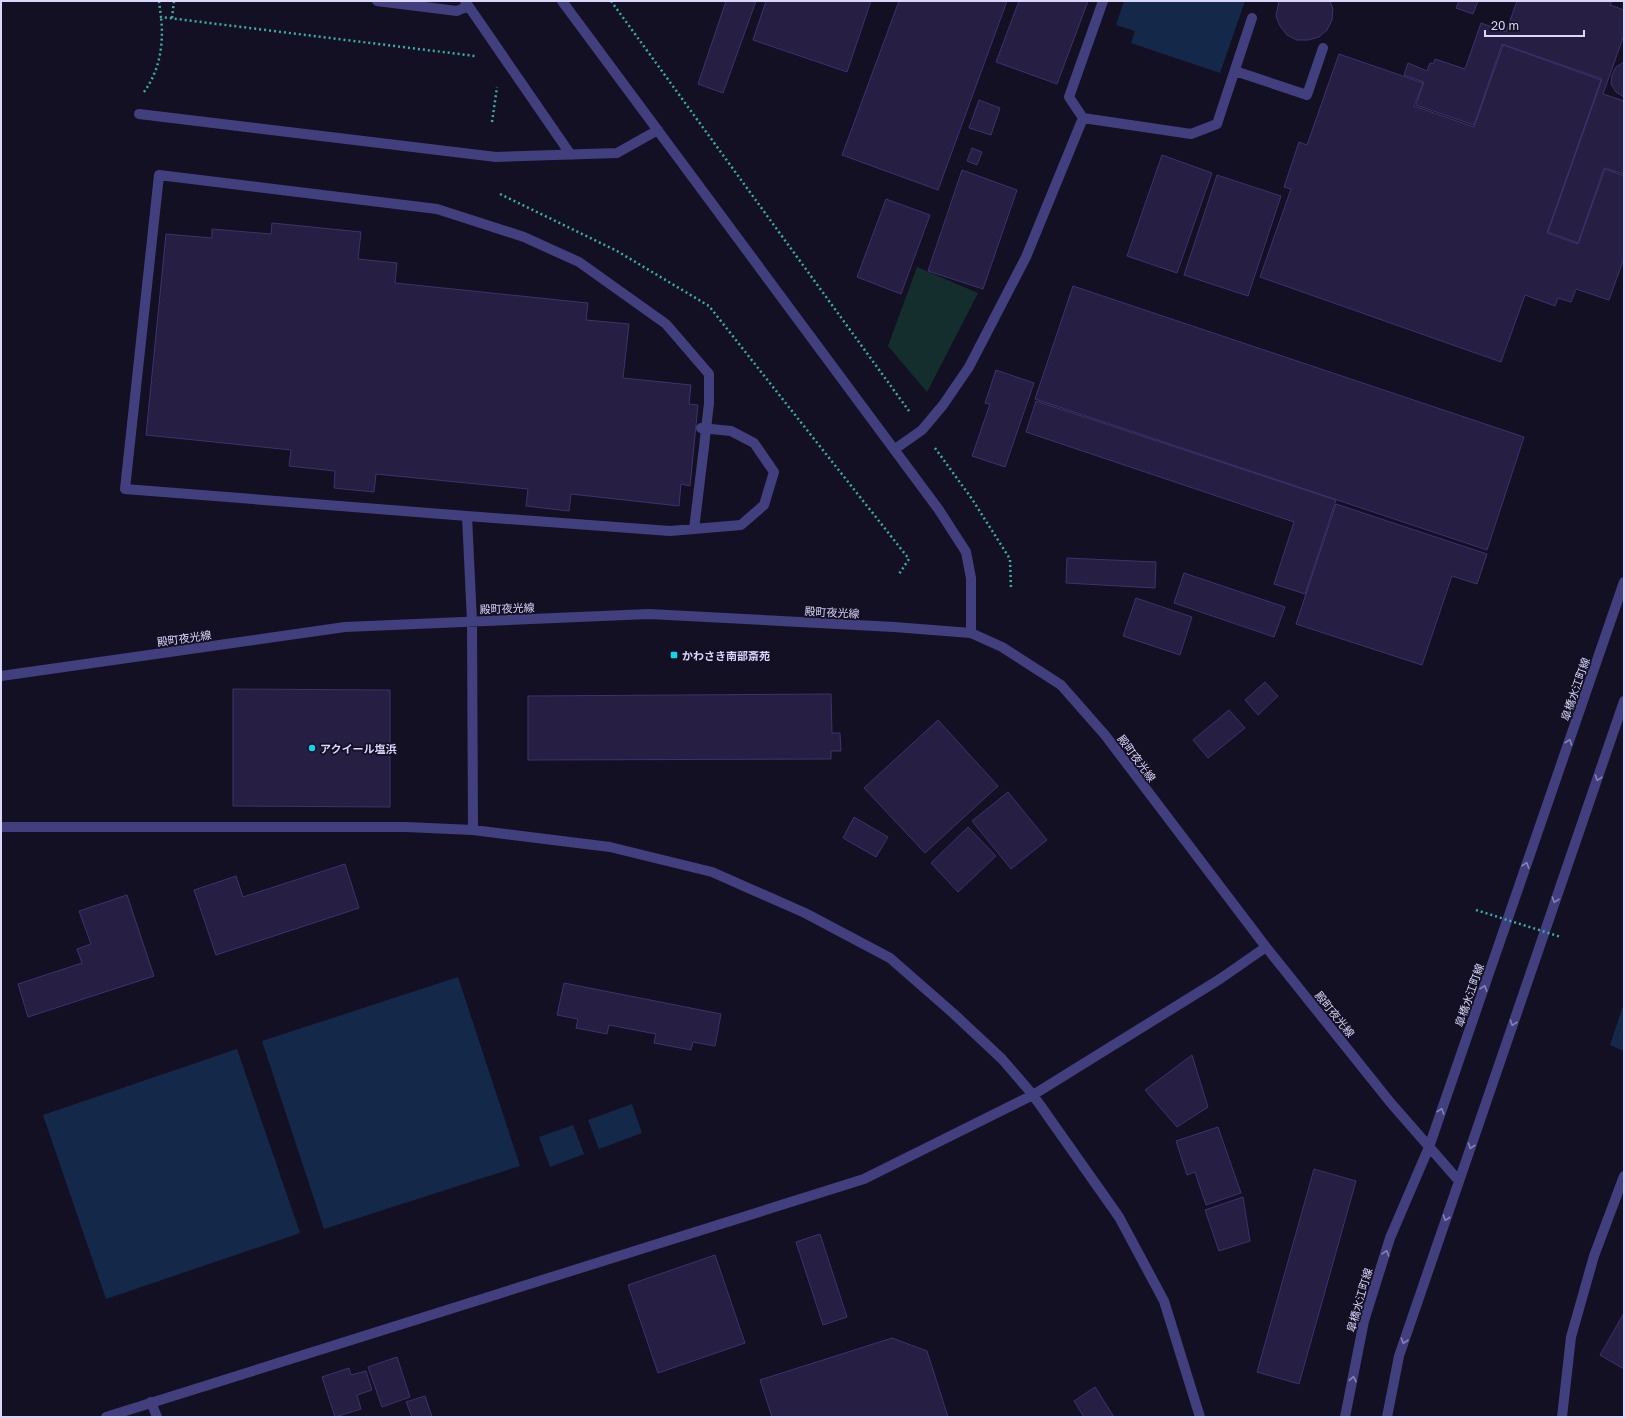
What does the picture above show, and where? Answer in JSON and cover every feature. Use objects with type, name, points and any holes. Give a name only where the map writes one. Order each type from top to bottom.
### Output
[{"type":"street","points":[[377,1],[456,11],[466,3],[571,155]]},
{"type":"street","points":[[562,1],[940,510],[966,552],[971,578],[971,634]]},
{"type":"street","points":[[1103,1],[1069,97],[1083,118],[1191,134],[1217,124],[1252,18]]},
{"type":"street","points":[[1235,71],[1307,95],[1323,48]]},
{"type":"street","points":[[139,114],[496,157],[617,153],[658,130]]},
{"type":"street","points":[[894,449],[922,430],[943,405],[969,367],[1026,257],[1083,118]]},
{"type":"street","points":[[694,529],[704,447],[709,403],[710,374],[666,324],[579,262],[524,237],[437,209],[159,175],[125,489],[670,531],[694,529],[740,525],[764,505],[774,472],[754,443],[731,431],[701,428]]},
{"type":"street","points":[[467,516],[472,622],[474,830]]},
{"type":"street","name":"皐橋水江町線","points":[[1345,1417],[1364,1321],[1390,1238],[1429,1147],[1624,582]]},
{"type":"street","name":"殿町夜光線","points":[[1,676],[345,627],[649,614],[894,627],[971,634],[1002,647],[1061,685],[1105,735],[1266,947],[1429,1147],[1459,1181]]},
{"type":"street","points":[[1387,1417],[1400,1356],[1624,701]]},
{"type":"street","points":[[1,827],[406,827],[474,830],[610,847],[712,872],[805,913],[890,958],[954,1014],[1002,1059],[1033,1095],[1119,1217],[1164,1301],[1200,1417]]},
{"type":"street","points":[[106,1417],[864,1179],[1033,1095],[1207,987],[1266,947]]},
{"type":"street","points":[[1562,1417],[1570,1337],[1594,1256],[1624,1176]]},
{"type":"street","points":[[151,1402],[157,1417]]},
{"type":"path","points":[[143,93],[151,83],[161,49],[163,35],[159,1]]},
{"type":"path","points":[[172,18],[174,1]]},
{"type":"path","points":[[611,1],[972,499],[1010,559],[1011,590]]},
{"type":"path","points":[[162,17],[476,56]]},
{"type":"path","points":[[1476,910],[1561,937]]},
{"type":"green space","points":[[917,267],[978,293],[927,392],[888,346]]},
{"type":"water","points":[[1124,1],[1245,1],[1220,73],[1131,43],[1135,31],[1116,25]]},
{"type":"water","points":[[458,977],[520,1166],[324,1229],[262,1041]]},
{"type":"water","points":[[1624,1003],[1624,1051],[1610,1045]]},
{"type":"water","points":[[237,1049],[300,1233],[106,1299],[43,1115]]},
{"type":"water","points":[[632,1104],[642,1133],[599,1149],[588,1120]]},
{"type":"water","points":[[573,1125],[584,1154],[550,1167],[539,1137]]},
{"type":"building","points":[[726,1],[756,1],[723,93],[698,84]]},
{"type":"building","points":[[766,1],[871,1],[847,72],[753,40]]},
{"type":"building","points":[[899,1],[1007,1],[938,190],[842,155]]},
{"type":"building","points":[[1019,1],[1088,1],[1057,84],[996,62]]},
{"type":"building","points":[[1279,1],[1330,1],[1333,9],[1332,20],[1327,30],[1319,37],[1308,40],[1297,40],[1287,35],[1280,26],[1276,16]]},
{"type":"building","points":[[1459,1],[1478,1],[1473,14],[1456,8]]},
{"type":"building","points":[[1517,1],[1612,1],[1610,5],[1624,10],[1624,35],[1603,94],[1624,101],[1624,174],[1604,168],[1578,243],[1548,232],[1602,79],[1502,44],[1474,125],[1416,105],[1424,82],[1404,75],[1408,63],[1427,71],[1430,63],[1433,64],[1435,59],[1465,69],[1481,23],[1506,32]]},
{"type":"building","points":[[1503,45],[1601,80],[1547,233],[1578,244],[1605,169],[1624,176],[1624,258],[1609,300],[1576,289],[1571,302],[1558,298],[1555,306],[1525,295],[1501,362],[1260,277],[1291,189],[1284,187],[1299,142],[1307,145],[1339,54],[1423,83],[1414,106],[1474,127]]},
{"type":"building","points":[[1624,62],[1624,97],[1616,92],[1611,84],[1612,75],[1616,67]]},
{"type":"building","points":[[979,100],[1000,108],[991,135],[969,128]]},
{"type":"building","points":[[972,148],[982,152],[977,165],[967,161]]},
{"type":"building","points":[[1162,155],[1212,173],[1177,273],[1127,256]]},
{"type":"building","points":[[962,170],[1017,190],[983,289],[928,271]]},
{"type":"building","points":[[1217,175],[1281,196],[1248,296],[1184,275]]},
{"type":"building","points":[[886,199],[930,215],[901,294],[857,277]]},
{"type":"building","points":[[272,223],[361,232],[358,259],[397,263],[395,283],[588,303],[586,320],[629,324],[623,378],[691,385],[689,404],[698,405],[690,486],[681,484],[679,506],[571,494],[569,511],[526,506],[528,489],[376,474],[374,492],[334,488],[335,471],[289,466],[291,450],[146,435],[166,234],[212,238],[212,229],[271,234]]},
{"type":"building","points":[[1073,286],[1524,437],[1487,550],[1035,399]]},
{"type":"building","points":[[996,370],[1034,383],[1005,467],[972,456],[990,404],[985,403]]},
{"type":"building","points":[[1036,401],[1336,500],[1305,594],[1274,584],[1294,522],[1026,432]]},
{"type":"building","points":[[1336,504],[1487,554],[1477,584],[1452,576],[1422,665],[1296,624]]},
{"type":"building","points":[[1067,558],[1156,562],[1155,588],[1066,583]]},
{"type":"building","points":[[1184,573],[1285,607],[1274,637],[1174,603]]},
{"type":"building","points":[[1136,598],[1192,617],[1180,655],[1123,636]]},
{"type":"building","points":[[1265,682],[1278,696],[1258,715],[1245,700]]},
{"type":"building","name":"アクイール塩浜","points":[[233,689],[390,690],[390,807],[233,806]]},
{"type":"building","points":[[831,694],[832,733],[840,733],[841,751],[831,751],[831,759],[528,760],[528,696]]},
{"type":"building","points":[[1229,710],[1245,728],[1208,758],[1193,740]]},
{"type":"building","points":[[938,720],[998,786],[925,853],[864,788]]},
{"type":"building","points":[[1008,792],[1047,840],[1011,869],[972,821]]},
{"type":"building","points":[[854,817],[888,837],[876,857],[843,838]]},
{"type":"building","points":[[968,827],[996,856],[958,892],[931,863]]},
{"type":"building","points":[[345,864],[359,908],[216,955],[194,890],[236,876],[243,897]]},
{"type":"building","points":[[127,895],[154,976],[28,1017],[18,984],[82,963],[77,949],[91,944],[79,911]]},
{"type":"building","points":[[564,983],[721,1014],[715,1046],[693,1042],[691,1050],[654,1043],[656,1034],[609,1025],[607,1034],[576,1028],[578,1019],[557,1015]]},
{"type":"building","points":[[1192,1055],[1208,1107],[1177,1127],[1145,1090]]},
{"type":"building","points":[[1218,1127],[1241,1193],[1206,1205],[1195,1172],[1187,1175],[1176,1141]]},
{"type":"building","points":[[1314,1169],[1356,1181],[1299,1384],[1257,1372]]},
{"type":"building","points":[[1243,1197],[1250,1241],[1219,1251],[1205,1210]]},
{"type":"building","points":[[820,1234],[847,1317],[823,1325],[796,1242]]},
{"type":"building","points":[[715,1255],[745,1343],[658,1373],[628,1285]]},
{"type":"building","points":[[1624,1313],[1624,1369],[1600,1355]]},
{"type":"building","points":[[892,1338],[927,1351],[948,1417],[772,1417],[760,1380]]},
{"type":"building","points":[[397,1357],[410,1397],[382,1407],[368,1367]]},
{"type":"building","points":[[349,1368],[351,1375],[366,1371],[372,1390],[357,1395],[361,1409],[335,1417],[322,1377]]},
{"type":"building","points":[[1095,1387],[1114,1417],[1084,1417],[1074,1401]]},
{"type":"building","points":[[425,1396],[432,1417],[412,1417],[406,1402]]},
{"type":"place","name":"かわさき南部斎苑","points":[[674,655]]},
{"type":"place","name":"アクイール塩浜","points":[[312,748]]}]
